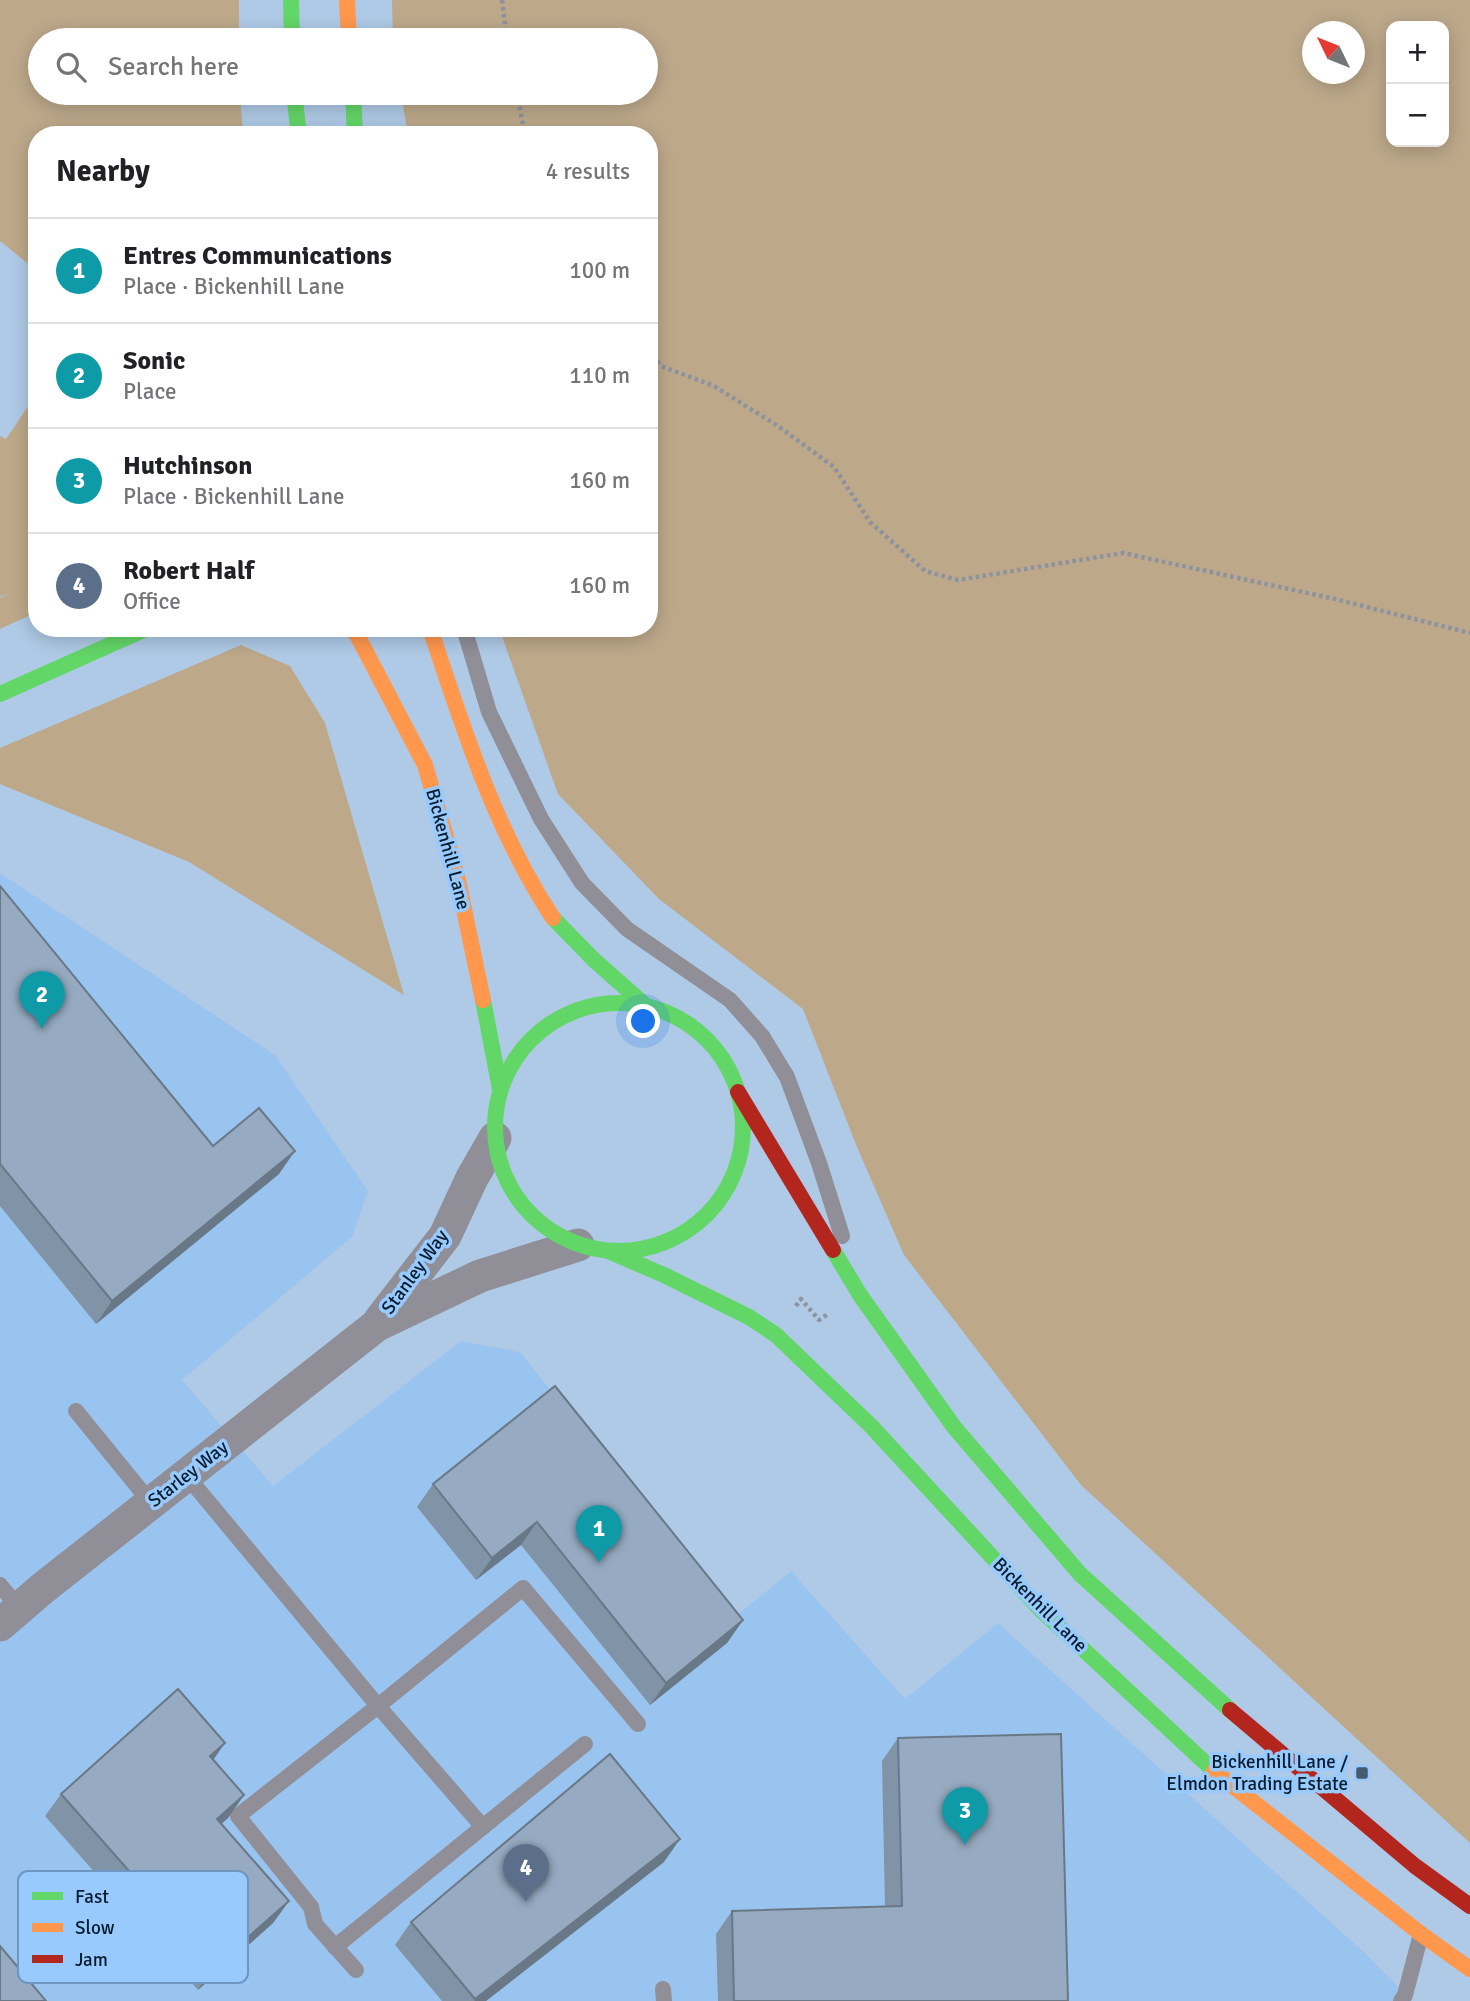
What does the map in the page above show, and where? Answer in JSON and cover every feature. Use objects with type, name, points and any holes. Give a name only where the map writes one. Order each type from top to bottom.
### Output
[{"type":"main road","points":[[291,0],[292,28]]},
{"type":"main road","points":[[346,0],[348,28]]},
{"type":"main road","points":[[295,105],[298,126]]},
{"type":"main road","points":[[354,105],[355,126]]},
{"type":"main road","points":[[0,694],[128,637]]},
{"type":"main road","name":"Bickenhill Lane","points":[[358,637],[425,765],[462,897],[500,1089]]},
{"type":"main road","points":[[433,637],[475,762],[528,880],[555,920],[594,960],[645,1005]]},
{"type":"main road","points":[[398,678],[425,765]]},
{"type":"main road","points":[[738,1091],[743,1126],[739,1160],[725,1191],[703,1218],[676,1238],[643,1249],[593,1248],[546,1229],[520,1204],[502,1172],[495,1138],[495,1113],[500,1089],[516,1057],[541,1030],[572,1012],[608,1003],[645,1005],[676,1017],[703,1035],[724,1061],[738,1091],[860,1295],[954,1427],[1080,1574],[1208,1692],[1415,1866],[1470,1906]]},
{"type":"main road","name":"Bickenhill Lane","points":[[593,1248],[664,1275],[749,1317],[776,1335],[871,1426],[1042,1611],[1227,1783],[1470,1969]]},
{"type":"street","name":"Stanley Way","points":[[377,1325],[445,1236],[472,1178],[495,1138]]},
{"type":"street","name":"Stanley Way","points":[[377,1325],[481,1276],[593,1248]]},
{"type":"street","name":"Starley Way","points":[[6,1606],[151,1503],[377,1325]]},
{"type":"lane","points":[[353,0],[357,28]]},
{"type":"lane","points":[[368,105],[371,124]]},
{"type":"lane","points":[[467,637],[489,712],[541,819],[582,883],[626,929],[730,1000],[762,1036],[787,1077],[819,1163],[860,1295]]},
{"type":"lane","points":[[76,1411],[151,1503]]},
{"type":"lane","points":[[186,1475],[378,1706],[483,1827]]},
{"type":"lane","points":[[356,1970],[315,1924],[311,1907],[238,1816],[523,1588],[638,1724]]},
{"type":"lane","points":[[335,1947],[585,1744]]},
{"type":"lane","points":[[1401,2001],[1421,1934]]},
{"type":"path","points":[[502,0],[506,28]]},
{"type":"path","points":[[519,105],[523,126]]},
{"type":"path","points":[[658,361],[662,366],[714,386],[778,425],[834,467],[870,522],[925,571],[958,580],[1124,553],[1335,599],[1470,633]]},
{"type":"shaded area","points":[[0,0],[239,0],[239,28],[28,28],[28,105],[241,105],[242,126],[28,126],[28,264],[0,241]]},
{"type":"shaded area","points":[[392,0],[1470,0],[1470,1843],[1081,1485],[904,1255],[857,1147],[803,1009],[659,899],[558,794],[502,637],[658,637],[658,126],[406,126],[403,105],[658,105],[658,28],[393,28]]},
{"type":"shaded area","points":[[28,406],[28,616],[0,629],[0,598],[11,593],[0,597],[0,436],[6,439]]},
{"type":"shaded area","points":[[241,645],[290,666],[325,723],[404,995],[189,862],[0,784],[0,748]]},
{"type":"shaded area","points":[[0,873],[275,1055],[368,1191],[352,1237],[182,1380],[273,1486],[461,1341],[520,1352],[734,1618],[791,1571],[905,1699],[998,1623],[1365,1953],[1412,2001],[0,2001]]},
{"type":"building","points":[[0,886],[213,1146],[259,1108],[295,1151],[112,1301],[0,1164]]},
{"type":"building","points":[[555,1386],[743,1620],[666,1683],[537,1522],[492,1558],[433,1484]]},
{"type":"building","points":[[178,1689],[225,1743],[210,1756],[244,1795],[217,1819],[289,1901],[248,1937],[248,1871],[129,1871],[61,1794]]},
{"type":"building","points":[[1061,1734],[1068,2001],[734,2001],[732,1911],[902,1906],[898,1738]]},
{"type":"building","points":[[610,1754],[680,1839],[475,1999],[411,1922]]},
{"type":"building","points":[[0,1946],[18,1968],[18,1983],[31,1983],[46,2001],[0,2001]]},
{"type":"traffic: fast","points":[[291,0],[292,28]]},
{"type":"traffic: fast","points":[[295,105],[298,126]]},
{"type":"traffic: fast","points":[[354,105],[355,126]]},
{"type":"traffic: fast","points":[[0,694],[128,637]]},
{"type":"traffic: fast","points":[[553,918],[594,960],[645,1005]]},
{"type":"traffic: fast","points":[[483,1000],[500,1089]]},
{"type":"traffic: fast","points":[[619,1003],[666,1013],[688,1024],[707,1039],[722,1058],[733,1080],[743,1127],[733,1174],[722,1196],[707,1215],[688,1230],[666,1241],[619,1251],[572,1241],[550,1230],[531,1215],[516,1196],[505,1174],[495,1127],[505,1080],[516,1058],[531,1039],[550,1024],[572,1013],[619,1003]]},
{"type":"traffic: fast","points":[[833,1250],[860,1295],[954,1427],[1080,1574],[1230,1710]]},
{"type":"traffic: fast","points":[[608,1251],[749,1317],[776,1335],[871,1426],[1042,1611],[1214,1771]]},
{"type":"traffic: slow","points":[[347,0],[348,28]]},
{"type":"traffic: slow","points":[[358,637],[425,765],[456,871],[483,1000]]},
{"type":"traffic: slow","points":[[433,637],[468,740],[497,814],[532,884],[553,918]]},
{"type":"traffic: slow","points":[[1214,1771],[1421,1934],[1470,1969]]},
{"type":"traffic: jam","points":[[738,1092],[833,1250]]},
{"type":"traffic: jam","points":[[1230,1710],[1415,1866],[1470,1906]]},
{"type":"place","name":"Sonic","points":[[42,1029]]},
{"type":"place","name":"Entres Communications","points":[[599,1563]]},
{"type":"place","name":"Bickenhill Lane / Elmdon Trading Estate","points":[[1362,1773]]},
{"type":"place","name":"Hutchinson","points":[[965,1845]]},
{"type":"place","name":"Robert Half","points":[[526,1902]]}]
